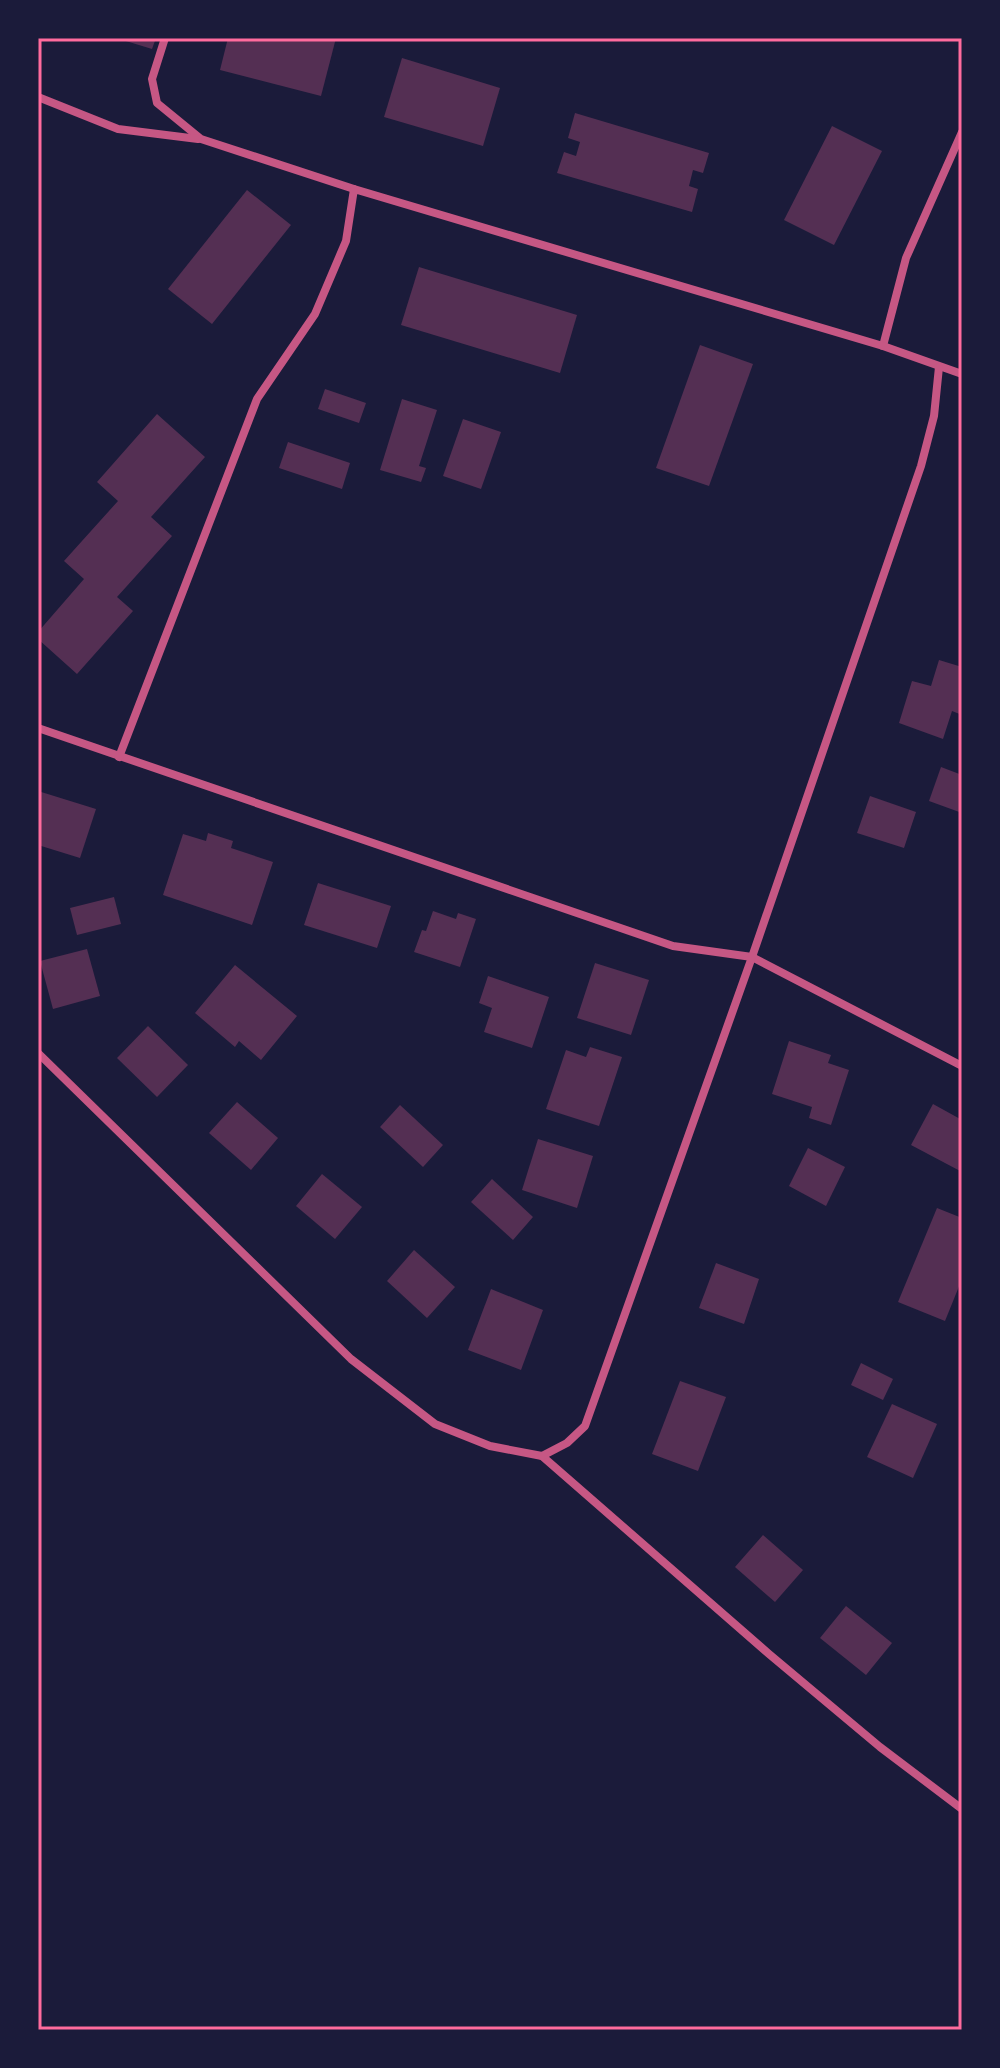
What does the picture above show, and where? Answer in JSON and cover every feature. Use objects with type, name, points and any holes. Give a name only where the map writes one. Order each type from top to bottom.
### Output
[{"type":"street","points":[[165,38],[152,79],[157,103],[201,139]]},
{"type":"street","points":[[38,97],[118,129],[201,139],[354,189],[883,346],[962,374]]},
{"type":"street","points":[[883,346],[906,258],[962,132]]},
{"type":"street","points":[[119,757],[257,399],[315,314],[346,241],[354,189]]},
{"type":"street","points":[[542,1456],[567,1443],[585,1426],[752,957],[921,466],[934,416],[939,367]]},
{"type":"street","points":[[38,728],[673,946],[752,957],[962,1066]]},
{"type":"street","points":[[38,1053],[351,1359],[435,1424],[490,1446],[542,1456],[769,1654],[880,1747],[962,1809]]},
{"type":"building","points":[[116,38],[156,38],[152,49]]},
{"type":"building","points":[[228,38],[336,38],[321,96],[220,70]]},
{"type":"building","points":[[402,58],[500,88],[483,146],[384,117]]},
{"type":"building","points":[[575,113],[709,153],[703,173],[693,170],[689,186],[698,189],[692,212],[557,173],[564,152],[576,156],[580,142],[568,138]]},
{"type":"building","points":[[832,126],[882,151],[834,245],[784,220]]},
{"type":"building","points":[[247,190],[291,225],[212,324],[168,289]]},
{"type":"building","points":[[419,267],[577,315],[560,373],[401,325]]},
{"type":"building","points":[[700,345],[753,364],[709,486],[656,468]]},
{"type":"building","points":[[325,389],[366,403],[359,423],[318,409]]},
{"type":"building","points":[[402,399],[437,410],[419,466],[426,468],[421,482],[380,470]]},
{"type":"building","points":[[157,414],[205,457],[151,517],[172,536],[117,597],[133,611],[77,674],[38,639],[38,632],[84,579],[64,561],[118,501],[97,482]]},
{"type":"building","points":[[463,419],[501,432],[481,489],[443,476]]},
{"type":"building","points":[[288,442],[350,463],[342,489],[279,468]]},
{"type":"building","points":[[939,660],[962,667],[962,715],[952,711],[943,739],[899,723],[912,681],[931,686]]},
{"type":"building","points":[[941,767],[962,775],[962,813],[929,801]]},
{"type":"building","points":[[38,791],[96,809],[80,858],[38,845]]},
{"type":"building","points":[[870,796],[916,812],[904,848],[857,833]]},
{"type":"building","points":[[208,833],[233,841],[231,848],[273,862],[252,925],[163,895],[183,834],[206,841]]},
{"type":"building","points":[[318,883],[391,906],[377,948],[304,925]]},
{"type":"building","points":[[114,897],[121,924],[77,935],[70,908]]},
{"type":"building","points":[[433,911],[456,919],[458,913],[476,919],[460,967],[414,952]]},
{"type":"building","points":[[87,949],[100,996],[53,1009],[40,961]]},
{"type":"building","points":[[595,963],[649,980],[631,1035],[577,1018]]},
{"type":"building","points":[[235,965],[297,1016],[261,1060],[239,1041],[235,1047],[195,1013]]},
{"type":"building","points":[[488,976],[549,997],[532,1048],[484,1032],[492,1008],[479,1003]]},
{"type":"building","points":[[148,1026],[188,1065],[157,1097],[117,1058]]},
{"type":"building","points":[[789,1041],[831,1055],[828,1063],[849,1070],[831,1125],[809,1118],[812,1107],[772,1094]]},
{"type":"building","points":[[590,1047],[622,1057],[599,1126],[546,1109],[566,1050],[586,1057]]},
{"type":"building","points":[[237,1102],[278,1138],[251,1170],[209,1133]]},
{"type":"building","points":[[933,1104],[962,1120],[962,1172],[911,1145]]},
{"type":"building","points":[[400,1105],[443,1145],[423,1167],[380,1127]]},
{"type":"building","points":[[538,1139],[593,1156],[577,1208],[522,1190]]},
{"type":"building","points":[[808,1148],[845,1167],[826,1206],[789,1186]]},
{"type":"building","points":[[322,1174],[362,1207],[335,1239],[296,1206]]},
{"type":"building","points":[[492,1179],[533,1217],[513,1240],[471,1202]]},
{"type":"building","points":[[937,1208],[962,1218],[962,1279],[945,1321],[898,1302]]},
{"type":"building","points":[[414,1250],[455,1287],[427,1318],[387,1281]]},
{"type":"building","points":[[716,1263],[759,1279],[744,1324],[699,1308]]},
{"type":"building","points":[[491,1289],[543,1310],[521,1370],[468,1350]]},
{"type":"building","points":[[861,1363],[893,1379],[883,1400],[851,1385]]},
{"type":"building","points":[[680,1381],[726,1397],[698,1471],[652,1454]]},
{"type":"building","points":[[892,1404],[937,1424],[913,1478],[867,1457]]},
{"type":"building","points":[[763,1535],[803,1570],[775,1602],[735,1567]]},
{"type":"building","points":[[846,1606],[892,1643],[866,1675],[820,1638]]}]
